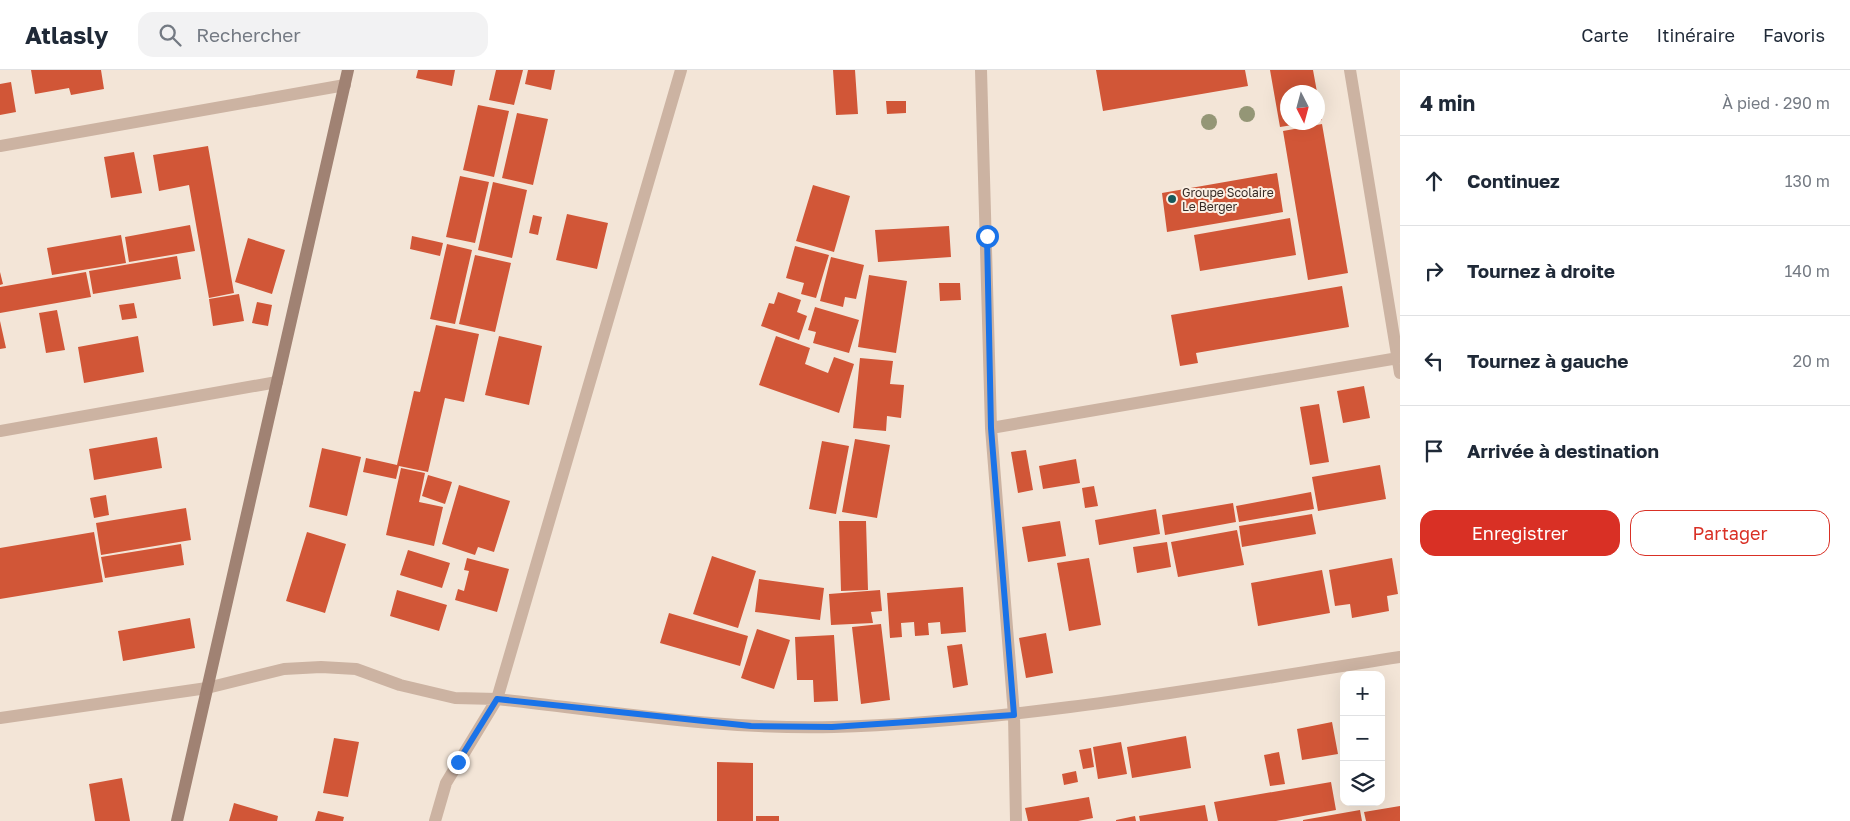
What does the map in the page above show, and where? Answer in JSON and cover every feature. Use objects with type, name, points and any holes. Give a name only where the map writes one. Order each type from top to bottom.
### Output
[{"type":"street","points":[[177,821],[348,70]]},
{"type":"street","points":[[435,821],[446,783],[497,699],[681,70]]},
{"type":"street","points":[[981,70],[991,428],[1014,715],[1016,821]]},
{"type":"street","points":[[1350,70],[1400,373]]},
{"type":"street","points":[[0,146],[345,85]]},
{"type":"street","points":[[991,428],[1398,358]]},
{"type":"street","points":[[0,431],[277,382]]},
{"type":"street","points":[[0,718],[207,688],[284,669],[321,667],[356,669],[400,685],[455,698],[497,699],[751,726],[832,727],[1014,715],[1400,657]]},
{"type":"building","points":[[31,70],[101,70],[104,89],[71,95],[69,88],[35,94]]},
{"type":"building","points":[[418,70],[455,70],[452,86],[416,78]]},
{"type":"building","points":[[496,70],[523,70],[514,105],[489,100]]},
{"type":"building","points":[[528,70],[555,70],[551,90],[525,84]]},
{"type":"building","points":[[833,70],[855,70],[858,114],[836,115]]},
{"type":"building","points":[[1096,70],[1245,70],[1248,86],[1103,111]]},
{"type":"building","points":[[1270,70],[1313,70],[1316,85],[1280,85],[1280,127]]},
{"type":"building","points":[[11,82],[16,112],[0,115],[0,84]]},
{"type":"building","points":[[886,101],[906,101],[906,113],[887,114]]},
{"type":"building","points":[[478,105],[509,111],[494,177],[463,170]]},
{"type":"building","points":[[517,113],[548,119],[533,185],[502,178]]},
{"type":"building","points":[[1323,130],[1348,273],[1308,280],[1283,131]]},
{"type":"building","points":[[208,146],[234,293],[209,298],[189,185],[159,191],[153,155]]},
{"type":"building","points":[[134,152],[142,193],[111,198],[104,157]]},
{"type":"building","points":[[1277,173],[1283,212],[1167,232],[1162,193]]},
{"type":"building","points":[[460,176],[489,182],[475,243],[446,237]]},
{"type":"building","points":[[493,182],[527,190],[512,258],[478,250]]},
{"type":"building","points":[[813,185],[850,196],[834,252],[796,241]]},
{"type":"building","points":[[567,214],[608,223],[597,269],[556,260]]},
{"type":"building","points":[[533,215],[542,217],[538,235],[529,233]]},
{"type":"building","points":[[1290,218],[1296,255],[1200,271],[1194,235]]},
{"type":"building","points":[[190,225],[195,251],[129,262],[125,237]]},
{"type":"building","points":[[949,226],[951,257],[878,262],[875,230]]},
{"type":"building","points":[[121,235],[126,263],[52,275],[47,248]]},
{"type":"building","points":[[412,236],[443,243],[440,256],[410,249]]},
{"type":"building","points":[[248,238],[285,250],[272,294],[235,282]]},
{"type":"building","points":[[447,244],[472,250],[455,324],[430,319]]},
{"type":"building","points":[[795,246],[829,255],[816,298],[801,294],[804,283],[786,278]]},
{"type":"building","points":[[475,255],[511,263],[495,332],[459,324]]},
{"type":"building","points":[[177,256],[181,279],[93,294],[89,271]]},
{"type":"building","points":[[831,257],[864,265],[856,299],[845,297],[843,307],[820,301]]},
{"type":"building","points":[[0,272],[3,284],[0,285]]},
{"type":"building","points":[[86,272],[91,297],[0,313],[0,287]]},
{"type":"building","points":[[869,275],[907,281],[896,353],[858,347]]},
{"type":"building","points":[[939,283],[960,283],[961,300],[940,301]]},
{"type":"building","points":[[1342,286],[1349,327],[1196,353],[1198,363],[1180,366],[1171,315]]},
{"type":"building","points":[[778,292],[801,300],[797,312],[807,316],[799,340],[761,326],[769,303],[774,304]]},
{"type":"building","points":[[239,294],[244,321],[213,326],[209,299]]},
{"type":"building","points":[[257,302],[272,305],[268,326],[252,323]]},
{"type":"building","points":[[134,303],[137,318],[122,320],[119,305]]},
{"type":"building","points":[[815,307],[859,320],[849,353],[813,343],[816,332],[808,330]]},
{"type":"building","points":[[57,310],[65,350],[46,353],[39,313]]},
{"type":"building","points":[[0,321],[6,348],[0,349]]},
{"type":"building","points":[[436,325],[479,334],[464,402],[445,398],[428,472],[399,466],[396,479],[363,472],[366,458],[397,465],[414,391],[420,392]]},
{"type":"building","points":[[138,336],[144,372],[84,383],[78,347]]},
{"type":"building","points":[[499,336],[542,346],[529,405],[485,395]]},
{"type":"building","points":[[776,336],[810,348],[805,364],[828,373],[834,357],[854,364],[839,413],[759,385]]},
{"type":"building","points":[[860,358],[893,361],[890,384],[904,385],[901,418],[887,416],[886,431],[853,428]]},
{"type":"building","points":[[1364,386],[1370,418],[1343,423],[1337,391]]},
{"type":"building","points":[[1319,404],[1329,462],[1310,465],[1300,407]]},
{"type":"building","points":[[157,437],[162,468],[94,480],[89,449]]},
{"type":"building","points":[[855,439],[890,445],[877,518],[842,512]]},
{"type":"building","points":[[822,441],[849,446],[836,514],[809,509]]},
{"type":"building","points":[[322,448],[361,457],[347,516],[309,507]]},
{"type":"building","points":[[1026,450],[1033,490],[1018,493],[1011,452]]},
{"type":"building","points":[[1076,459],[1080,483],[1043,489],[1039,466]]},
{"type":"building","points":[[1380,465],[1386,499],[1318,511],[1312,477]]},
{"type":"building","points":[[401,468],[425,473],[419,502],[443,507],[434,546],[386,535]]},
{"type":"building","points":[[428,475],[452,482],[445,504],[422,496]]},
{"type":"building","points":[[459,485],[510,501],[494,552],[478,547],[475,555],[442,544]]},
{"type":"building","points":[[1094,486],[1098,506],[1085,508],[1082,488]]},
{"type":"building","points":[[1311,492],[1314,509],[1239,522],[1236,506]]},
{"type":"building","points":[[106,495],[109,515],[94,518],[90,498]]},
{"type":"building","points":[[1233,503],[1236,522],[1165,535],[1162,515]]},
{"type":"building","points":[[186,508],[191,540],[101,555],[96,523]]},
{"type":"building","points":[[1156,509],[1160,534],[1099,545],[1095,520]]},
{"type":"building","points":[[1312,514],[1316,534],[1242,547],[1239,526]]},
{"type":"building","points":[[839,521],[866,521],[868,590],[841,591]]},
{"type":"building","points":[[1060,521],[1066,556],[1028,562],[1022,527]]},
{"type":"building","points":[[1237,530],[1244,565],[1178,577],[1171,542]]},
{"type":"building","points":[[94,532],[103,582],[0,599],[0,548]]},
{"type":"building","points":[[307,532],[346,544],[325,613],[286,601]]},
{"type":"building","points":[[1167,542],[1171,567],[1137,573],[1133,547]]},
{"type":"building","points":[[181,544],[184,565],[105,578],[101,557]]},
{"type":"building","points":[[408,550],[450,563],[442,588],[400,575]]},
{"type":"building","points":[[712,556],[756,571],[738,628],[693,614]]},
{"type":"building","points":[[467,558],[509,569],[497,612],[455,600],[458,589],[464,591],[469,571],[464,570]]},
{"type":"building","points":[[1089,558],[1101,625],[1069,631],[1057,563]]},
{"type":"building","points":[[1392,558],[1398,594],[1387,596],[1389,611],[1352,618],[1350,604],[1335,606],[1329,570]]},
{"type":"building","points":[[1322,570],[1330,613],[1258,626],[1251,583]]},
{"type":"building","points":[[759,579],[824,588],[820,620],[755,612]]},
{"type":"building","points":[[963,587],[966,632],[941,634],[940,622],[928,623],[929,635],[915,636],[914,622],[901,623],[902,637],[890,638],[887,593]]},
{"type":"building","points":[[397,590],[447,605],[439,631],[390,616]]},
{"type":"building","points":[[880,590],[882,611],[871,612],[873,623],[831,625],[829,594]]},
{"type":"building","points":[[669,613],[748,636],[740,666],[660,643]]},
{"type":"building","points":[[190,618],[195,648],[123,661],[118,631]]},
{"type":"building","points":[[881,624],[890,700],[861,704],[852,627]]},
{"type":"building","points":[[757,629],[790,640],[774,689],[741,678]]},
{"type":"building","points":[[1046,633],[1053,673],[1026,678],[1019,638]]},
{"type":"building","points":[[834,635],[838,701],[814,702],[813,680],[797,680],[795,637]]},
{"type":"building","points":[[962,644],[968,685],[953,688],[947,646]]},
{"type":"building","points":[[1332,722],[1338,754],[1302,760],[1297,729]]},
{"type":"building","points":[[1186,736],[1191,768],[1132,778],[1127,747]]},
{"type":"building","points":[[334,738],[359,742],[348,797],[323,793]]},
{"type":"building","points":[[1121,742],[1127,774],[1098,779],[1093,747]]},
{"type":"building","points":[[1091,748],[1094,767],[1083,769],[1079,750]]},
{"type":"building","points":[[1279,752],[1285,784],[1270,786],[1264,755]]},
{"type":"building","points":[[717,762],[753,763],[753,821],[717,821]]},
{"type":"building","points":[[1076,771],[1078,782],[1064,785],[1062,774]]},
{"type":"building","points":[[122,778],[130,821],[95,821],[89,784]]},
{"type":"building","points":[[1331,782],[1336,810],[1276,821],[1218,821],[1214,802]]},
{"type":"building","points":[[1089,797],[1093,818],[1078,821],[1028,821],[1025,808]]},
{"type":"building","points":[[234,803],[278,816],[277,821],[229,821]]},
{"type":"building","points":[[1205,805],[1208,821],[1140,821],[1139,816]]},
{"type":"building","points":[[1400,806],[1400,821],[1366,821],[1364,812]]},
{"type":"building","points":[[1360,810],[1362,821],[1303,821],[1303,820]]},
{"type":"building","points":[[318,811],[344,817],[343,821],[315,821]]},
{"type":"building","points":[[756,816],[779,816],[779,821],[756,821]]},
{"type":"building","points":[[1135,816],[1136,821],[1116,821],[1116,820]]},
{"type":"place","name":"Groupe Scolaire Le Berger","points":[[1172,199]]},
{"type":"route","points":[[458,762],[497,699],[751,726],[832,727],[1014,715],[991,428],[987,236]]}]
